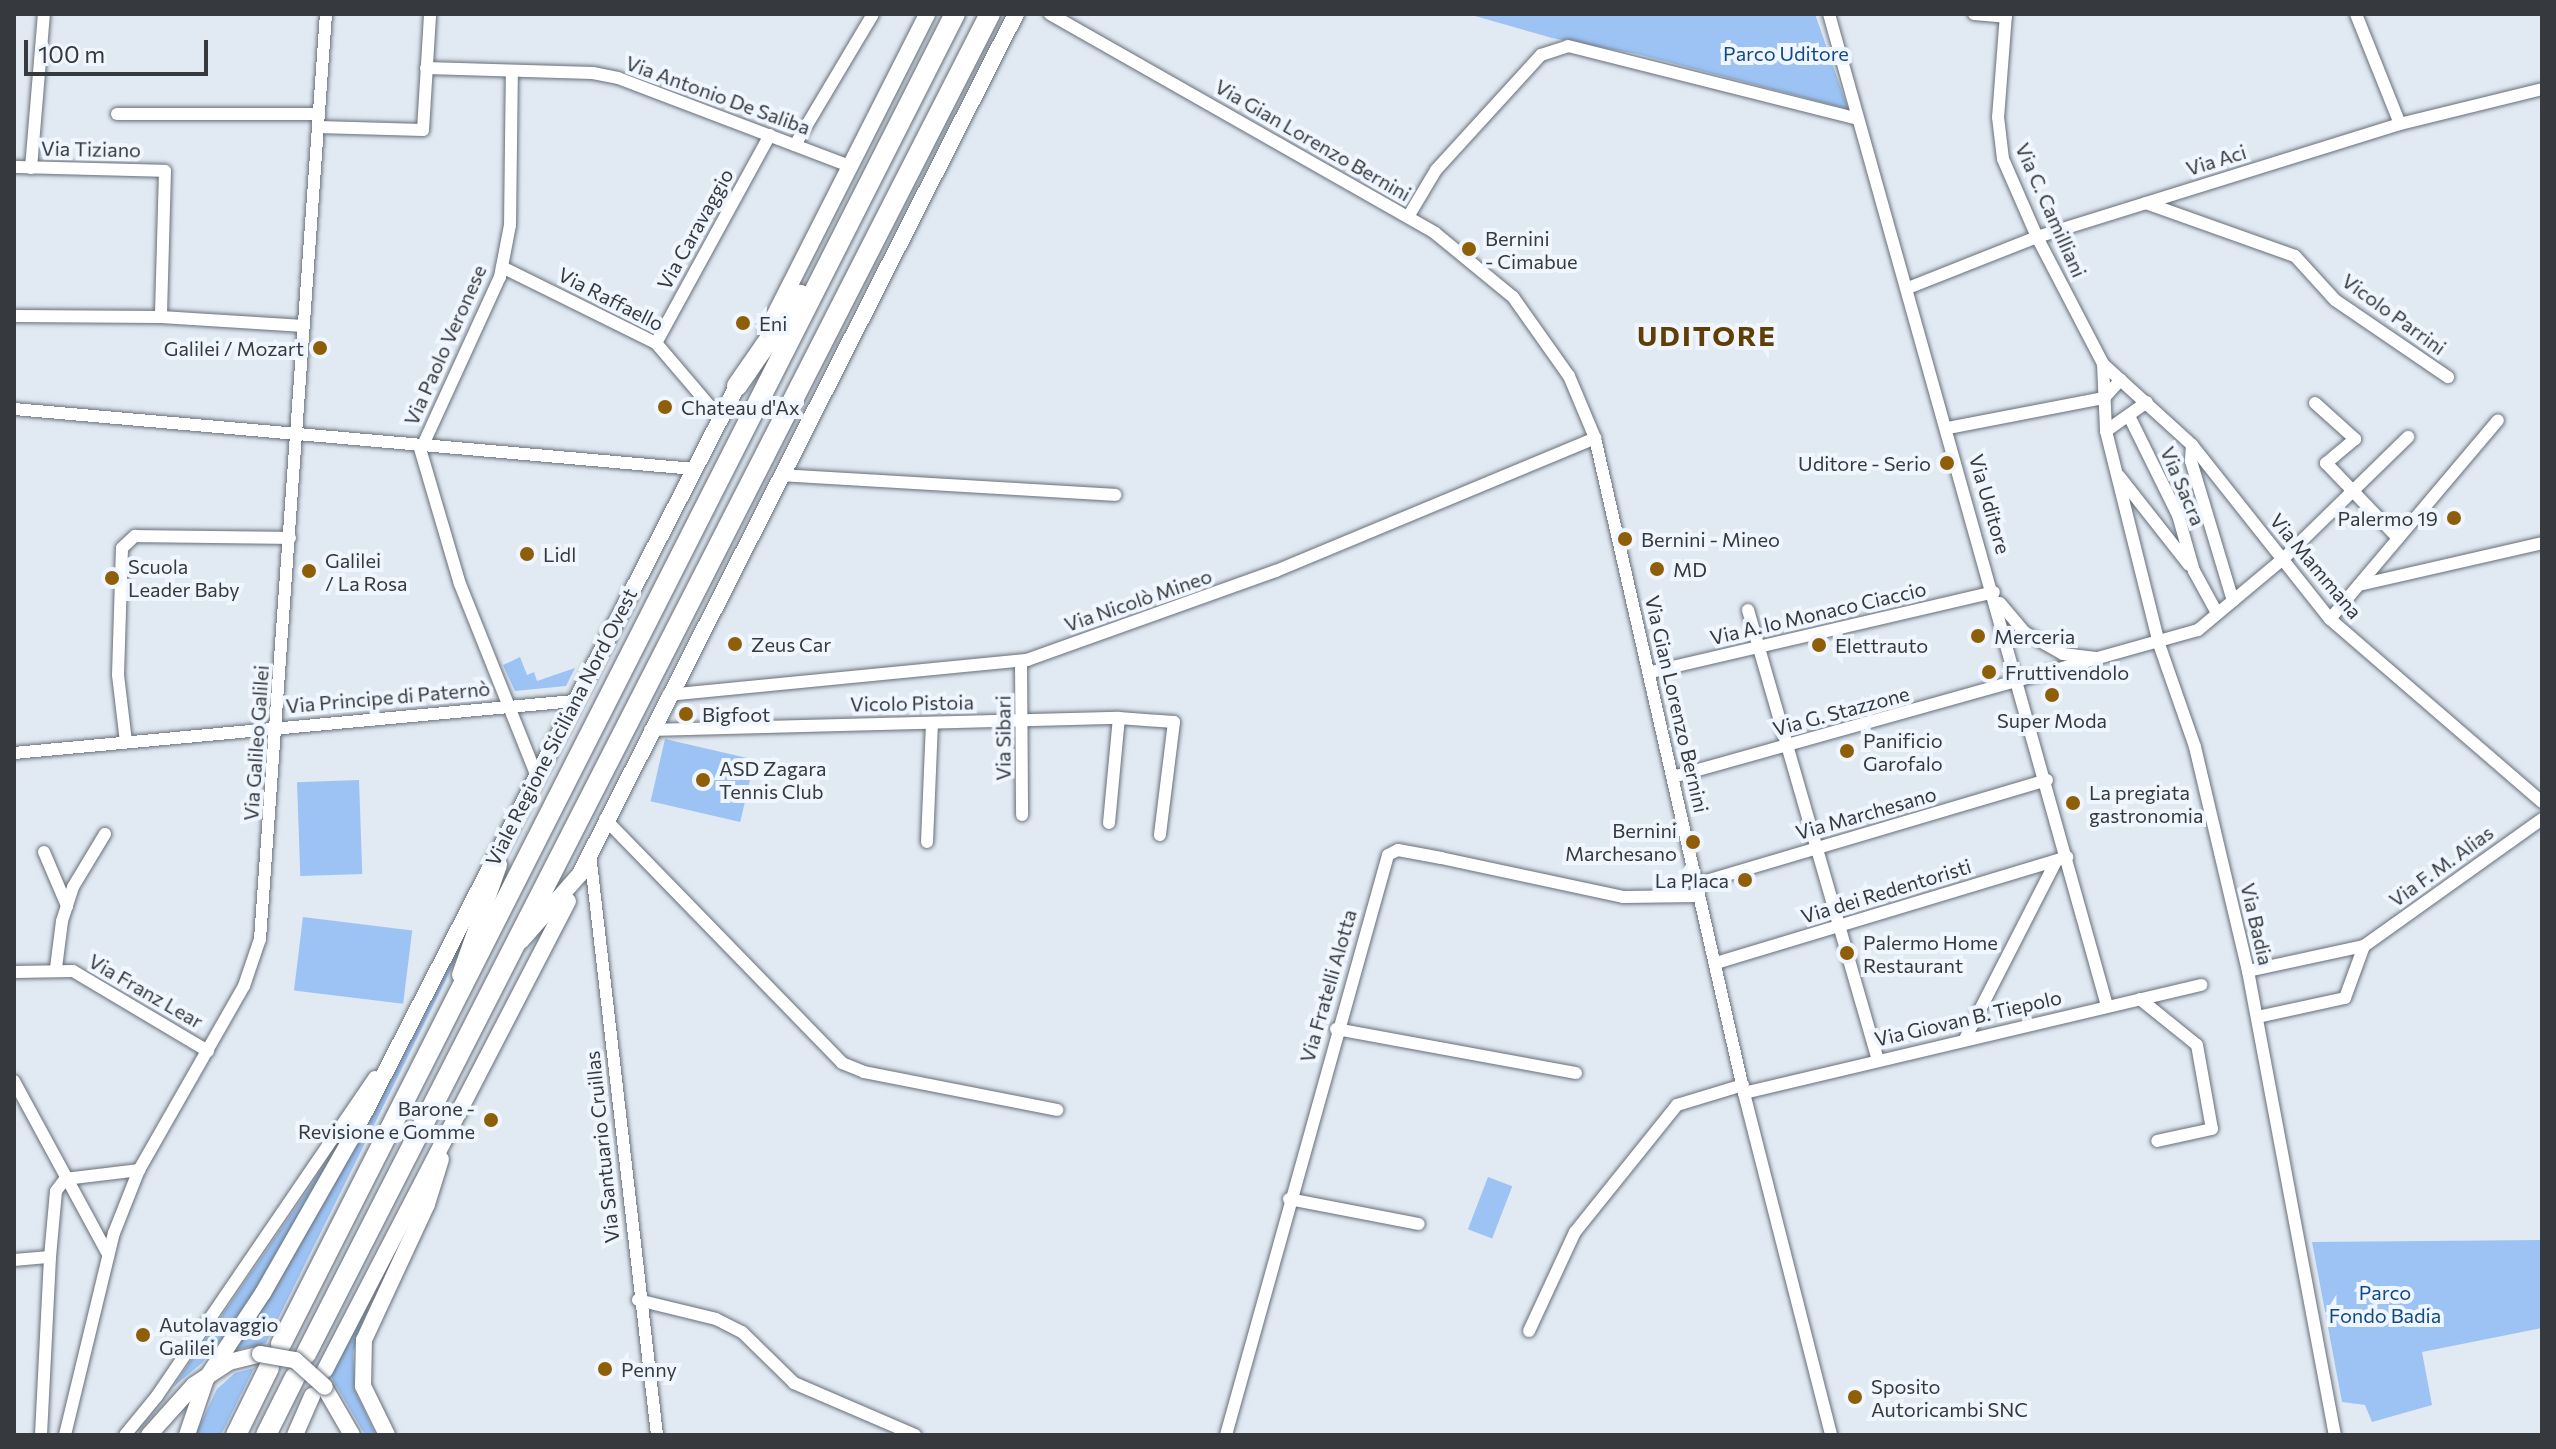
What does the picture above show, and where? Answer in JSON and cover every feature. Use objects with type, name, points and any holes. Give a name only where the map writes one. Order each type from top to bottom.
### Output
[{"type":"main road","name":"Viale Regione Siciliana Nord Ovest","points":[[281,1344],[955,14]]},
{"type":"main road","points":[[306,1354],[505,957],[697,589],[990,14]]},
{"type":"main road","points":[[737,386],[853,215]]},
{"type":"main road","points":[[236,1435],[264,1361]]},
{"type":"main road","points":[[266,1435],[295,1377]]},
{"type":"street","points":[[31,168],[44,14]]},
{"type":"street","name":"Via Galileo Galilei","points":[[65,1435],[107,1252],[139,1170],[244,986],[260,939],[326,14]]},
{"type":"street","points":[[117,114],[319,120],[423,130],[430,14]]},
{"type":"street","points":[[795,145],[836,68],[847,65],[873,14]]},
{"type":"street","name":"Viale Regione Siciliana Nord Ovest","points":[[187,1435],[209,1374],[323,1188],[927,14]]},
{"type":"street","points":[[295,1435],[650,730],[1016,14]]},
{"type":"street","name":"Via Gian Lorenzo Bernini","points":[[1050,14],[1408,217],[1463,253],[1513,297],[1553,348],[1595,438],[1744,1089],[1831,1435]]},
{"type":"street","name":"Via Uditore","points":[[1829,14],[1855,118],[1908,288],[1996,596],[2047,780],[2062,859],[2107,1006]]},
{"type":"street","points":[[1974,14],[2006,16]]},
{"type":"street","points":[[2356,14],[2400,124]]},
{"type":"street","name":"Via C. Camilliani","points":[[2006,16],[1999,140],[2037,237],[2103,364]]},
{"type":"street","points":[[1408,217],[1436,170],[1541,55],[1568,46],[1855,118]]},
{"type":"street","name":"Via Antonio De Saliba","points":[[426,68],[618,78],[850,166]]},
{"type":"street","name":"Via Paolo Veronese","points":[[421,445],[502,267],[510,225],[512,71]]},
{"type":"street","name":"Via Aci","points":[[1908,288],[2037,237],[2400,124],[2542,89]]},
{"type":"street","name":"Via Caravaggio","points":[[656,343],[770,135]]},
{"type":"street","name":"Via Tiziano","points":[[14,167],[165,171],[161,317]]},
{"type":"street","name":"Vicolo Parrini","points":[[2146,203],[2295,256],[2335,300],[2448,377]]},
{"type":"street","name":"Via Raffaello","points":[[502,267],[656,343],[721,419]]},
{"type":"street","points":[[14,316],[161,317],[304,326]]},
{"type":"street","name":"Via Mammana","points":[[2103,364],[2192,445],[2330,619],[2542,802]]},
{"type":"street","name":"Via Badia","points":[[2103,364],[2106,431],[2159,644],[2195,747],[2258,1017],[2335,1435]]},
{"type":"street","points":[[1948,428],[2104,398],[2121,379]]},
{"type":"street","points":[[2106,431],[2130,418],[2147,402]]},
{"type":"street","points":[[2315,403],[2355,439],[2326,463],[2398,538]]},
{"type":"street","points":[[14,409],[695,469]]},
{"type":"street","name":"Via Sacra","points":[[2130,418],[2178,515],[2194,571],[2217,613]]},
{"type":"street","points":[[2330,619],[2498,420]]},
{"type":"street","name":"Via G. Stazzone","points":[[1673,777],[2159,644],[2198,630],[2283,559],[2408,437]]},
{"type":"street","name":"Via Nicolò Mineo","points":[[668,695],[1021,661],[1193,604],[1411,519],[1595,438]]},
{"type":"street","points":[[421,445],[460,584],[536,774]]},
{"type":"street","points":[[2192,445],[2191,461],[2233,601]]},
{"type":"street","points":[[2116,472],[2194,571]]},
{"type":"street","points":[[781,475],[1115,495]]},
{"type":"street","points":[[126,742],[118,675],[122,548],[135,536],[290,538]]},
{"type":"street","points":[[2359,585],[2542,543]]},
{"type":"street","points":[[697,589],[699,636]]},
{"type":"street","points":[[1996,596],[2024,632],[2063,654],[2105,658]]},
{"type":"street","name":"Via A. lo Monaco Ciaccio","points":[[1651,672],[1996,596]]},
{"type":"street","points":[[1748,610],[1878,1059]]},
{"type":"street","name":"Via Sibari","points":[[1021,661],[1025,721],[1022,815]]},
{"type":"street","name":"Via Principe di Paternò","points":[[14,753],[277,726],[574,701]]},
{"type":"street","points":[[1109,823],[1119,718]]},
{"type":"street","name":"Vicolo Pistoia","points":[[650,730],[1119,718],[1174,722],[1160,835]]},
{"type":"street","points":[[927,842],[932,723]]},
{"type":"street","name":"Via Marchesano","points":[[1698,890],[1817,848],[2047,780]]},
{"type":"street","points":[[445,1018],[521,803]]},
{"type":"street","points":[[605,819],[842,1063],[1057,1110]]},
{"type":"street","name":"Via F. M. Alias","points":[[2248,971],[2364,946],[2542,819]]},
{"type":"street","points":[[56,968],[67,906],[105,834]]},
{"type":"street","name":"Via Fratelli Alotta","points":[[1226,1435],[1336,1029],[1386,858],[1394,851],[1568,881],[1623,897],[1698,890]]},
{"type":"street","points":[[44,852],[67,906]]},
{"type":"street","name":"Via Santuario Cruillas","points":[[590,854],[616,1101],[627,1159],[638,1300],[657,1435]]},
{"type":"street","points":[[1965,1039],[2062,859]]},
{"type":"street","name":"Via dei Redentoristi","points":[[1716,963],[2062,859]]},
{"type":"street","points":[[505,957],[580,874]]},
{"type":"street","points":[[2258,1017],[2345,998],[2364,946]]},
{"type":"street","name":"Via Franz Lear","points":[[14,972],[56,968],[73,971],[208,1051]]},
{"type":"street","name":"Via Giovan B. Tiepolo","points":[[1529,1331],[1575,1232],[1677,1105],[2201,985]]},
{"type":"street","points":[[127,1435],[350,1116],[425,992]]},
{"type":"street","points":[[2140,999],[2197,1045],[2212,1129],[2157,1141]]},
{"type":"street","points":[[1336,1029],[1576,1073]]},
{"type":"street","points":[[14,1081],[107,1252]]},
{"type":"street","points":[[387,1435],[366,1396],[364,1340],[427,1204],[453,1122]]},
{"type":"street","points":[[41,1435],[56,1191],[65,1179],[139,1170]]},
{"type":"street","points":[[1289,1199],[1419,1224]]},
{"type":"street","points":[[14,1260],[50,1257]]},
{"type":"street","points":[[638,1300],[716,1319],[742,1332],[794,1383],[915,1435]]},
{"type":"street","points":[[127,1435],[209,1374],[264,1361],[295,1360],[322,1386],[352,1435]]},
{"type":"street","points":[[322,1386],[335,1435]]},
{"type":"street","points":[[149,1435],[172,1403]]},
{"type":"green space","name":"Parco Uditore","points":[[1468,14],[1815,14],[1848,109],[1637,54],[1552,38]]},
{"type":"green space","points":[[520,657],[527,675],[534,672],[537,681],[575,668],[566,686],[515,691],[503,665]]},
{"type":"green space","name":"ASD Zagara Tennis Club","points":[[665,739],[755,760],[740,822],[651,801]]},
{"type":"green space","points":[[359,780],[362,874],[300,876],[297,782]]},
{"type":"green space","points":[[303,917],[412,930],[403,1004],[294,990]]},
{"type":"green space","points":[[468,935],[266,1343],[234,1350],[460,941]]},
{"type":"green space","points":[[341,1141],[239,1318],[202,1363],[173,1387]]},
{"type":"green space","points":[[1488,1177],[1512,1186],[1492,1239],[1468,1229]]},
{"type":"green space","name":"Parco Fondo Badia","points":[[2542,1240],[2542,1328],[2422,1352],[2432,1405],[2372,1422],[2365,1405],[2342,1402],[2312,1242]]},
{"type":"green space","points":[[374,1290],[353,1352],[355,1391],[376,1435],[365,1435],[330,1375]]},
{"type":"green space","points":[[254,1368],[221,1435],[195,1435],[217,1389],[235,1373]]},
{"type":"place","name":"Bernini - Cimabue","points":[[1469,249]]},
{"type":"place","name":"Eni","points":[[743,323]]},
{"type":"place","name":"Galilei / Mozart","points":[[320,348]]},
{"type":"place","name":"Chateau d'Ax","points":[[665,407]]},
{"type":"place","name":"Uditore - Serio","points":[[1947,463]]},
{"type":"place","name":"Palermo 19","points":[[2454,518]]},
{"type":"place","name":"Bernini - Mineo","points":[[1625,539]]},
{"type":"place","name":"Lidl","points":[[527,554]]},
{"type":"place","name":"MD","points":[[1657,569]]},
{"type":"place","name":"Galilei / La Rosa","points":[[309,571]]},
{"type":"place","name":"Scuola Leader Baby","points":[[112,578]]},
{"type":"place","name":"Merceria","points":[[1978,636]]},
{"type":"place","name":"Zeus Car","points":[[735,644]]},
{"type":"place","name":"Elettrauto","points":[[1819,645]]},
{"type":"place","name":"Fruttivendolo","points":[[1989,672]]},
{"type":"place","name":"Super Moda","points":[[2052,695]]},
{"type":"place","name":"Bigfoot","points":[[686,714]]},
{"type":"place","name":"Panificio Garofalo","points":[[1847,751]]},
{"type":"place","name":"ASD Zagara Tennis Club","points":[[703,780]]},
{"type":"place","name":"La pregiata gastronomia","points":[[2073,803]]},
{"type":"place","name":"Bernini Marchesano","points":[[1693,842]]},
{"type":"place","name":"La Placa","points":[[1745,880]]},
{"type":"place","name":"Palermo Home Restaurant","points":[[1847,953]]},
{"type":"place","name":"Barone - Revisione e Gomme","points":[[491,1120]]},
{"type":"place","name":"Autolavaggio Galilei","points":[[143,1335]]},
{"type":"place","name":"Penny","points":[[605,1369]]},
{"type":"place","name":"Sposito Autoricambi SNC","points":[[1855,1397]]},
{"type":"district","name":"UDITORE","points":[[1707,335]]}]
